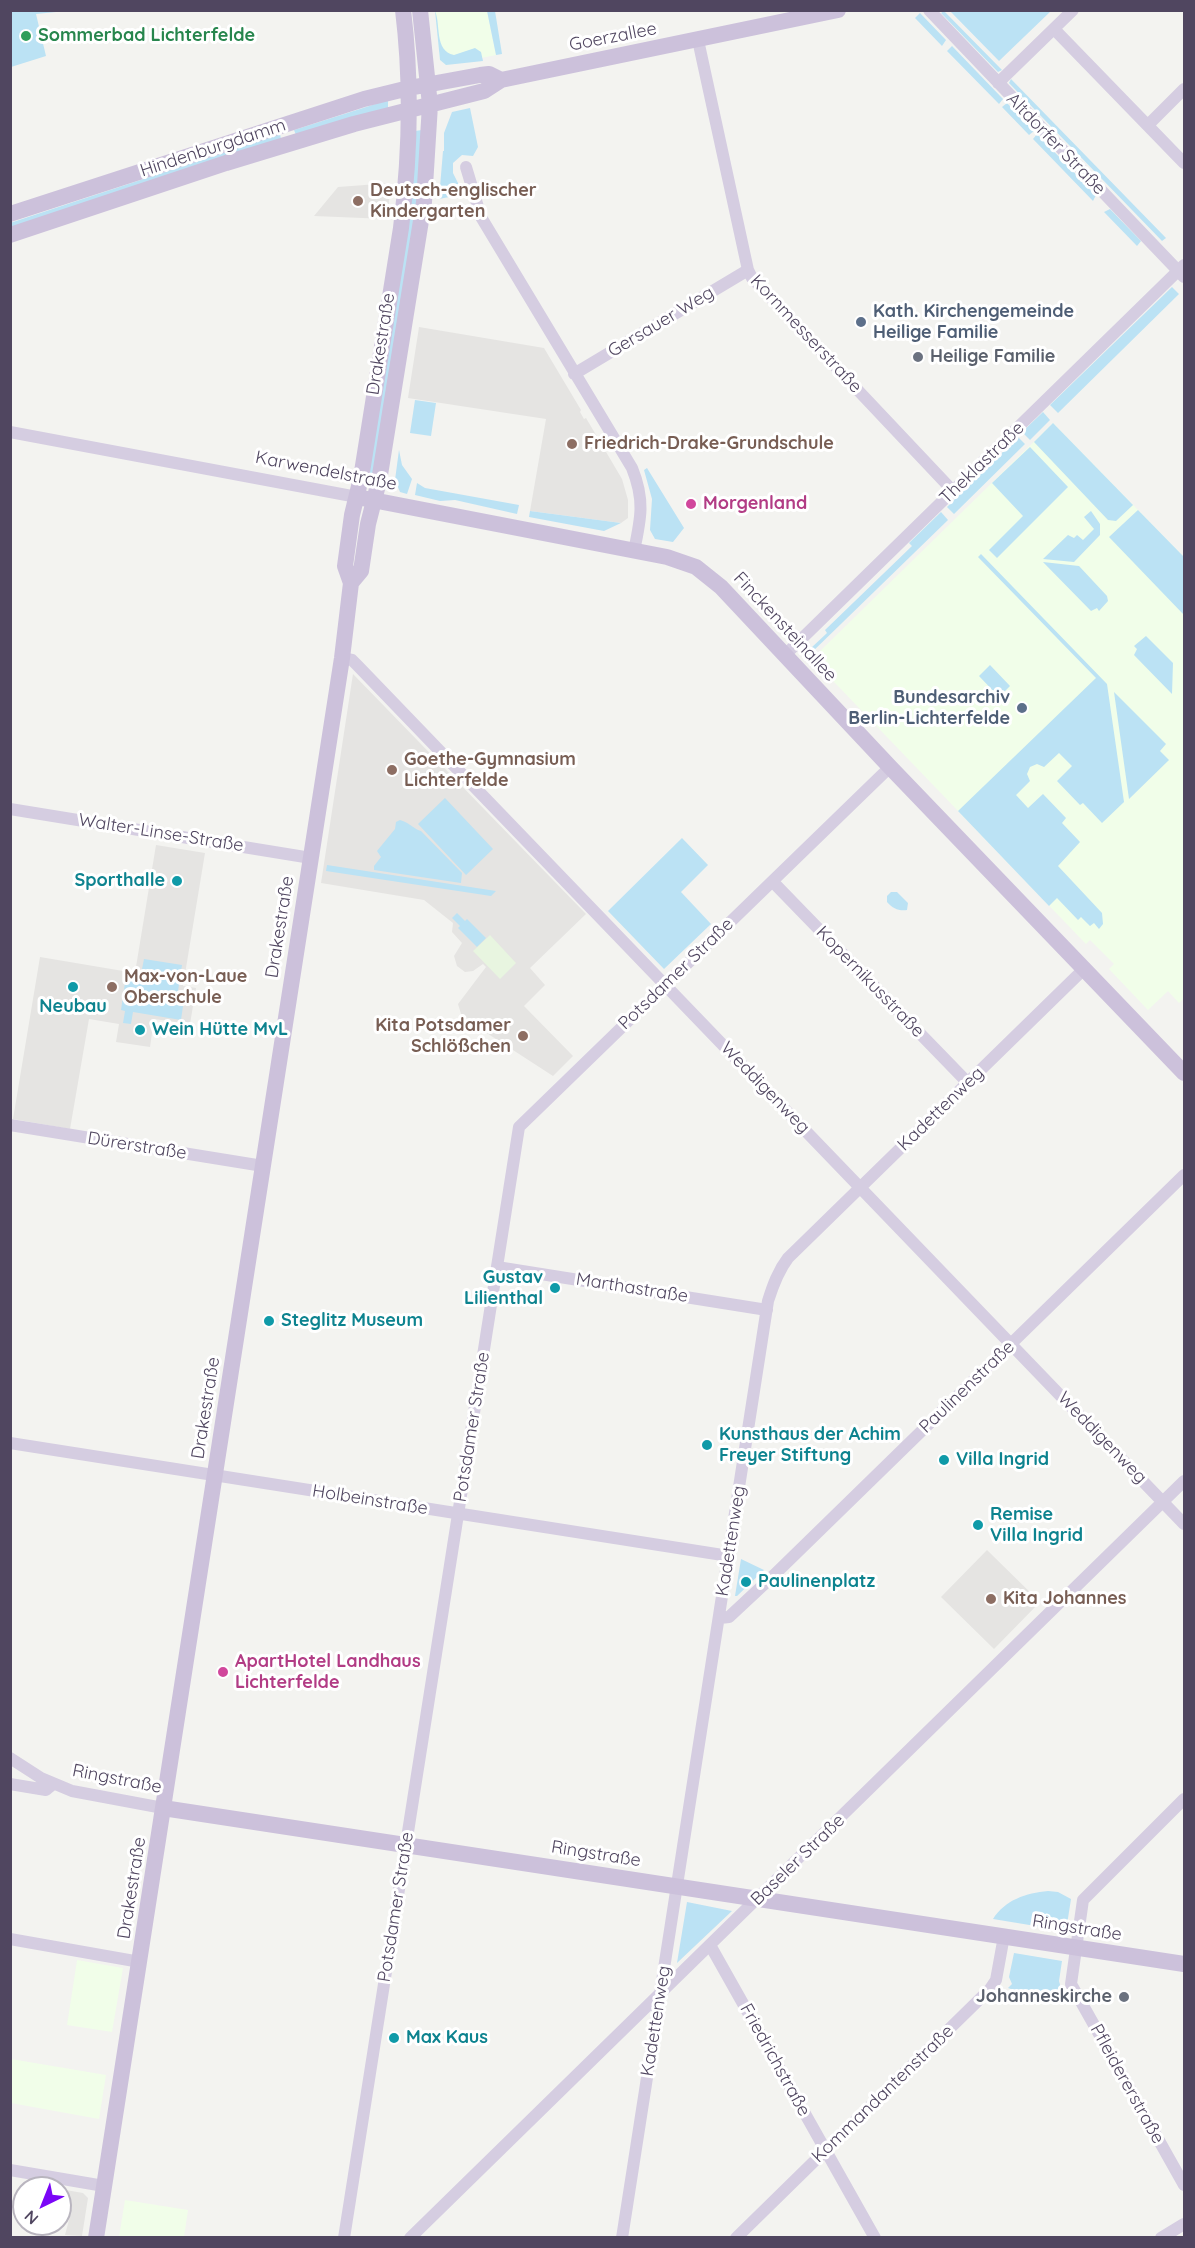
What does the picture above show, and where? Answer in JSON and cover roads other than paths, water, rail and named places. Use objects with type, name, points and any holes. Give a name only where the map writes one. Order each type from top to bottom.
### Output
[{"type":"main road","name":"Drakestraße","points":[[96,2238],[342,658],[351,583],[345,566],[361,478],[405,193],[409,65],[403,10]]},
{"type":"main road","name":"Drakestraße","points":[[351,583],[361,571],[368,524],[375,500],[424,202],[430,105],[420,10]]},
{"type":"main road","name":"Goerzallee","points":[[430,105],[484,91],[501,80],[838,10]]},
{"type":"main road","name":"Goerzallee","points":[[429,84],[489,74],[501,80]]},
{"type":"main road","name":"Hindenburgdamm","points":[[10,214],[364,99],[429,84]]},
{"type":"main road","name":"Hindenburgdamm","points":[[10,235],[226,163],[430,105]]},
{"type":"main road","name":"Karwendelstraße","points":[[357,497],[634,551]]},
{"type":"main road","name":"Finckensteinallee","points":[[634,551],[667,557],[696,567],[721,587],[1185,1072]]},
{"type":"main road","name":"Ringstraße","points":[[163,1808],[1185,1964]]},
{"type":"street","name":"Altdorfer Straße","points":[[928,10],[1183,271]]},
{"type":"street","points":[[998,83],[1073,10]]},
{"type":"street","points":[[1054,28],[1185,164]]},
{"type":"street","name":"Kornmesserstraße","points":[[698,40],[748,270],[752,278],[953,491]]},
{"type":"street","points":[[1148,125],[1185,90]]},
{"type":"street","points":[[466,168],[481,217],[632,468],[638,483],[642,506],[634,551]]},
{"type":"street","name":"Gersauer Weg","points":[[574,374],[748,270]]},
{"type":"street","name":"Theklastraße","points":[[785,656],[1183,271]]},
{"type":"street","name":"Karwendelstraße","points":[[10,432],[357,497]]},
{"type":"street","name":"Weddigenweg","points":[[342,658],[352,660],[358,666],[1185,1524]]},
{"type":"street","name":"Potsdamer Straße","points":[[344,2238],[521,1123],[890,766]]},
{"type":"street","name":"Walter-Linse-Straße","points":[[10,809],[310,858]]},
{"type":"street","name":"Kopernikusstraße","points":[[772,882],[968,1083]]},
{"type":"street","name":"Kadettenweg","points":[[622,2238],[767,1310],[773,1286],[780,1268],[788,1258],[1085,968]]},
{"type":"street","name":"Dürerstraße","points":[[10,1125],[263,1166]]},
{"type":"street","name":"Paulinenstraße","points":[[720,1618],[729,1617],[1185,1175]]},
{"type":"street","name":"Marthastraße","points":[[497,1267],[767,1310]]},
{"type":"street","name":"Holbeinstraße","points":[[10,1443],[729,1556]]},
{"type":"street","name":"Baseler Straße","points":[[410,2238],[1185,1481]]},
{"type":"street","name":"Ringstraße","points":[[10,1758],[52,1785],[72,1791],[163,1808]]},
{"type":"street","points":[[10,1784],[46,1790],[52,1785]]},
{"type":"street","points":[[1075,1947],[1083,1900],[1185,1799]]},
{"type":"street","name":"Kommandantenstraße","points":[[736,2238],[990,1989],[996,1980],[1004,1936]]},
{"type":"street","points":[[10,1940],[140,1962]]},
{"type":"street","name":"Friedrichstraße","points":[[710,1945],[875,2238]]},
{"type":"street","name":"Pfleidererstraße","points":[[1075,1947],[1071,1984],[1185,2185]]},
{"type":"street","points":[[10,2170],[104,2186]]},
{"type":"street","points":[[1161,2238],[1185,2224]]},
{"type":"place","name":"Sommerbad Lichterfelde","points":[[26,36]]},
{"type":"place","name":"Deutsch-englischer Kindergarten","points":[[358,201]]},
{"type":"place","name":"Kath. Kirchengemeinde Heilige Familie","points":[[861,322]]},
{"type":"place","name":"Heilige Familie","points":[[918,357]]},
{"type":"place","name":"Friedrich-Drake-Grundschule","points":[[572,444]]},
{"type":"place","name":"Morgenland","points":[[691,504]]},
{"type":"place","name":"Bundesarchiv Berlin-Lichterfelde","points":[[1022,708]]},
{"type":"place","name":"Goethe-Gymnasium Lichterfelde","points":[[392,770]]},
{"type":"place","name":"Sporthalle","points":[[177,881]]},
{"type":"place","name":"Neubau","points":[[73,987]]},
{"type":"place","name":"Max-von-Laue Oberschule","points":[[112,987]]},
{"type":"place","name":"Wein Hütte MvL","points":[[140,1030]]},
{"type":"place","name":"Kita Potsdamer Schlößchen","points":[[523,1036]]},
{"type":"place","name":"Gustav Lilienthal","points":[[555,1288]]},
{"type":"place","name":"Steglitz Museum","points":[[269,1321]]},
{"type":"place","name":"Kunsthaus der Achim Freyer Stiftung","points":[[707,1445]]},
{"type":"place","name":"Villa Ingrid","points":[[944,1460]]},
{"type":"place","name":"Remise Villa Ingrid","points":[[978,1525]]},
{"type":"place","name":"Paulinenplatz","points":[[746,1582]]},
{"type":"place","name":"Kita Johannes","points":[[991,1599]]},
{"type":"place","name":"ApartHotel Landhaus Lichterfelde","points":[[223,1672]]},
{"type":"place","name":"Johanneskirche","points":[[1124,1997]]},
{"type":"place","name":"Max Kaus","points":[[394,2038]]}]
